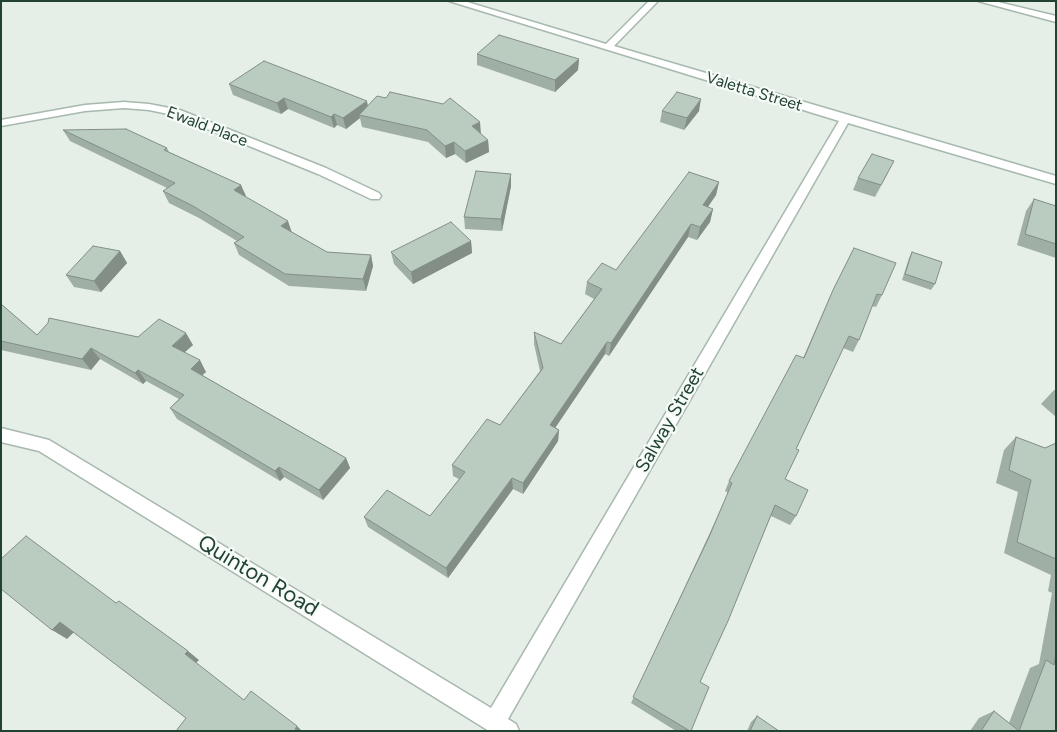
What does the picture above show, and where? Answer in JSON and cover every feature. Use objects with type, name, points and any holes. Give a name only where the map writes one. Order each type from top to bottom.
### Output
[{"type":"street","name":"Valetta Street","points":[[453,1],[844,119],[1056,180]]},
{"type":"street","points":[[608,47],[654,1]]},
{"type":"street","points":[[982,1],[1056,19]]},
{"type":"street","name":"Ewald Place","points":[[1,123],[85,108],[114,106],[149,107],[176,112],[322,171],[375,196]]},
{"type":"street","name":"Salway Street","points":[[502,726],[844,119]]},
{"type":"street","name":"Quinton Road","points":[[1,436],[43,444],[502,726]]},
{"type":"building","points":[[499,35],[579,59],[555,80],[477,54]]},
{"type":"building","points":[[264,61],[367,101],[343,118],[334,114],[331,117],[284,98],[277,103],[229,84]]},
{"type":"building","points":[[390,92],[443,104],[450,98],[480,122],[472,126],[488,140],[465,151],[454,142],[445,146],[427,130],[359,115],[377,96],[386,98]]},
{"type":"building","points":[[677,92],[701,99],[687,118],[662,111]]},
{"type":"building","points":[[126,129],[167,148],[164,150],[241,185],[234,190],[288,221],[281,226],[327,252],[371,255],[363,279],[285,274],[234,243],[244,237],[193,206],[163,191],[175,183],[63,130]]},
{"type":"building","points":[[872,154],[894,161],[881,185],[858,178]]},
{"type":"building","points":[[476,171],[511,174],[501,219],[464,217]]},
{"type":"building","points":[[689,172],[719,182],[703,205],[713,209],[700,227],[691,224],[611,343],[607,342],[550,425],[559,430],[523,483],[512,478],[446,568],[364,517],[387,490],[430,516],[465,472],[452,465],[487,419],[500,425],[543,368],[534,332],[561,344],[602,289],[587,282],[602,263],[616,270]]},
{"type":"building","points":[[1034,199],[1056,206],[1056,244],[1025,234]]},
{"type":"building","points":[[451,222],[471,241],[411,272],[391,252]]},
{"type":"building","points":[[93,246],[120,251],[94,281],[66,275]]},
{"type":"building","points":[[854,248],[896,263],[882,295],[877,294],[859,340],[849,336],[796,449],[799,450],[785,479],[808,490],[796,516],[775,505],[728,621],[700,682],[709,687],[690,731],[633,697],[709,537],[732,483],[729,481],[796,355],[804,358],[833,290]]},
{"type":"building","points":[[912,252],[942,262],[935,284],[905,274]]},
{"type":"building","points":[[1,304],[37,335],[48,323],[49,318],[138,337],[159,319],[186,333],[172,346],[200,360],[191,369],[346,458],[319,490],[279,467],[275,471],[170,408],[184,395],[138,370],[135,373],[91,348],[82,359],[1,341]]},
{"type":"building","points":[[1016,437],[1045,448],[1056,443],[1056,559],[1017,542],[1031,480],[1009,470]]},
{"type":"building","points":[[26,536],[116,603],[119,601],[188,651],[185,654],[244,700],[251,691],[297,726],[295,729],[298,731],[176,731],[186,718],[60,622],[52,630],[1,589],[1,559]]},
{"type":"building","points":[[1056,654],[1056,731],[1019,731],[1046,660],[1054,665]]},
{"type":"building","points":[[994,711],[1019,731],[981,731]]},
{"type":"building","points":[[757,716],[779,731],[750,731]]}]
